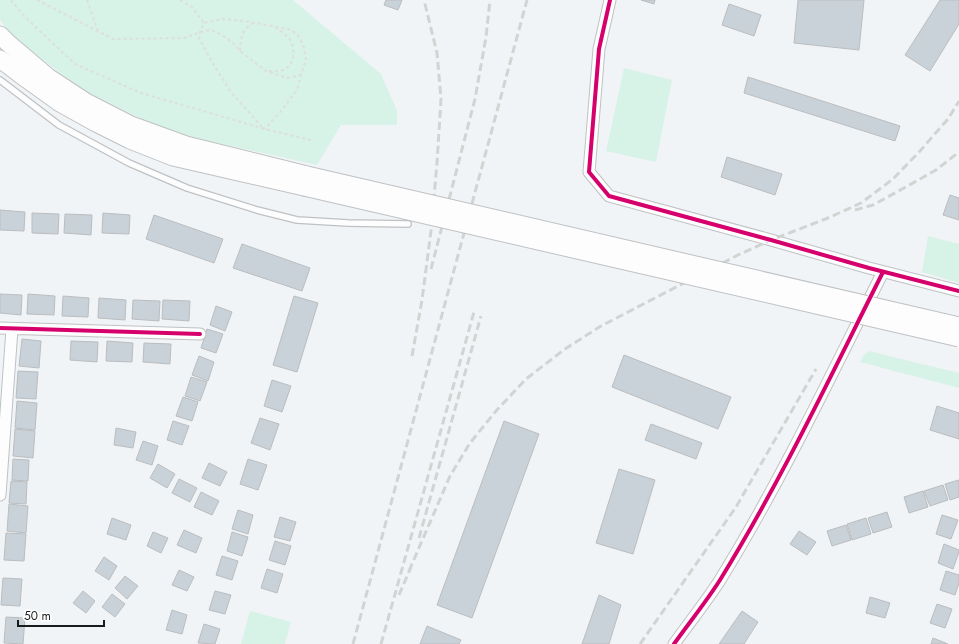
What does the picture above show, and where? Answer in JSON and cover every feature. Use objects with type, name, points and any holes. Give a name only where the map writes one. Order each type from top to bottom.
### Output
[{"type":"main road","points":[[0,35],[48,77],[86,102],[131,125],[186,145],[306,181],[959,338]]},
{"type":"main road","points":[[0,59],[60,103],[130,140],[173,157],[306,181],[959,326]]},
{"type":"street","points":[[610,0],[599,49],[589,172],[609,196],[959,292]]},
{"type":"street","points":[[674,644],[719,581],[769,496],[883,272]]},
{"type":"street","points":[[0,328],[200,334]]},
{"type":"street","points":[[0,495],[12,329]]},
{"type":"lane","points":[[0,80],[59,126],[129,163],[187,188],[257,210],[297,220],[408,224]]},
{"type":"path","points":[[11,0],[24,16],[75,64],[141,93],[314,141]]},
{"type":"path","points":[[37,0],[113,39],[185,38],[210,30],[220,34],[232,42],[240,51],[266,71],[287,78],[300,75]]},
{"type":"path","points":[[87,0],[98,32]]},
{"type":"path","points":[[180,0],[192,7],[204,23]]},
{"type":"path","points":[[204,23],[224,19],[254,23],[292,30],[300,38],[304,48],[306,60],[300,75],[297,90],[281,111],[264,128]]},
{"type":"path","points":[[204,23],[199,38],[212,62],[231,92],[264,128]]},
{"type":"path","points":[[240,51],[241,36],[246,27],[254,23]]},
{"type":"path","points":[[266,71],[279,71],[285,69],[292,62],[293,48],[289,38],[276,27]]},
{"type":"green space","points":[[0,0],[293,0],[381,74],[397,111],[397,125],[341,125],[317,165],[169,132],[82,90],[11,35],[0,20]]},
{"type":"green space","points":[[624,68],[672,80],[656,162],[606,151]]},
{"type":"green space","points":[[928,236],[959,244],[959,283],[922,272]]},
{"type":"green space","points":[[869,351],[959,373],[959,388],[860,362],[863,356]]},
{"type":"green space","points":[[250,611],[291,622],[285,644],[241,644]]},
{"type":"building","points":[[386,0],[402,0],[398,10],[384,5]]},
{"type":"building","points":[[641,0],[655,0],[654,4]]},
{"type":"building","points":[[798,0],[864,0],[859,50],[794,43]]},
{"type":"building","points":[[940,0],[959,0],[959,24],[930,71],[905,55]]},
{"type":"building","points":[[729,4],[761,15],[754,36],[722,25]]},
{"type":"building","points":[[748,77],[900,126],[895,141],[744,93]]},
{"type":"building","points":[[727,157],[782,174],[775,195],[721,177]]},
{"type":"building","points":[[950,195],[959,198],[959,220],[943,215]]},
{"type":"building","points":[[0,210],[25,212],[24,231],[0,230]]},
{"type":"building","points":[[32,213],[59,214],[58,234],[32,233]]},
{"type":"building","points":[[103,213],[130,215],[129,234],[102,233]]},
{"type":"building","points":[[65,214],[92,215],[91,235],[64,233]]},
{"type":"building","points":[[154,215],[223,239],[214,263],[146,239]]},
{"type":"building","points":[[242,244],[310,268],[302,291],[233,268]]},
{"type":"building","points":[[0,294],[22,295],[21,315],[0,313]]},
{"type":"building","points":[[28,294],[55,296],[54,315],[27,314]]},
{"type":"building","points":[[63,296],[89,298],[88,317],[62,316]]},
{"type":"building","points":[[294,296],[318,303],[297,372],[273,365]]},
{"type":"building","points":[[99,298],[126,300],[125,320],[98,318]]},
{"type":"building","points":[[133,300],[160,301],[159,321],[132,319]]},
{"type":"building","points":[[163,300],[190,301],[189,321],[162,319]]},
{"type":"building","points":[[216,306],[232,312],[225,331],[210,325]]},
{"type":"building","points":[[207,329],[223,334],[216,353],[201,348]]},
{"type":"building","points":[[22,339],[41,341],[39,368],[19,366]]},
{"type":"building","points":[[71,341],[98,342],[97,362],[70,360]]},
{"type":"building","points":[[107,341],[133,343],[132,362],[106,361]]},
{"type":"building","points":[[144,343],[171,344],[170,364],[143,362]]},
{"type":"building","points":[[624,355],[731,397],[718,429],[612,387]]},
{"type":"building","points":[[199,356],[214,362],[208,381],[192,375]]},
{"type":"building","points":[[18,371],[38,372],[36,399],[16,398]]},
{"type":"building","points":[[191,377],[207,382],[200,401],[185,396]]},
{"type":"building","points":[[272,380],[291,386],[282,412],[264,406]]},
{"type":"building","points":[[183,397],[198,402],[192,421],[176,416]]},
{"type":"building","points":[[17,401],[37,403],[35,430],[15,428]]},
{"type":"building","points":[[937,406],[959,413],[959,439],[930,430]]},
{"type":"building","points":[[260,418],[279,424],[270,450],[251,443]]},
{"type":"building","points":[[173,421],[189,426],[182,445],[167,440]]},
{"type":"building","points":[[504,421],[539,434],[472,618],[437,605]]},
{"type":"building","points":[[651,424],[702,443],[696,459],[645,440]]},
{"type":"building","points":[[116,428],[136,432],[133,448],[114,445]]},
{"type":"building","points":[[15,429],[35,431],[33,458],[13,456]]},
{"type":"building","points":[[143,441],[158,446],[152,465],[136,460]]},
{"type":"building","points":[[13,459],[29,460],[28,481],[12,480]]},
{"type":"building","points":[[248,459],[267,465],[258,490],[240,484]]},
{"type":"building","points":[[209,463],[227,472],[220,486],[202,478]]},
{"type":"building","points":[[158,464],[175,474],[167,488],[150,478]]},
{"type":"building","points":[[619,469],[655,480],[633,554],[596,543]]},
{"type":"building","points":[[179,479],[197,488],[190,502],[172,493]]},
{"type":"building","points":[[959,480],[959,497],[950,500],[945,484]]},
{"type":"building","points":[[11,481],[27,482],[26,504],[9,503]]},
{"type":"building","points":[[943,485],[948,500],[930,506],[924,491]]},
{"type":"building","points":[[923,491],[928,507],[909,513],[904,497]]},
{"type":"building","points":[[201,492],[219,501],[212,515],[194,507]]},
{"type":"building","points":[[9,504],[28,506],[26,533],[7,531]]},
{"type":"building","points":[[238,510],[253,515],[248,534],[232,529]]},
{"type":"building","points":[[887,512],[892,527],[873,533],[868,518]]},
{"type":"building","points":[[942,515],[958,520],[951,539],[936,534]]},
{"type":"building","points":[[280,517],[296,522],[290,541],[274,537]]},
{"type":"building","points":[[112,518],[131,525],[126,540],[107,534]]},
{"type":"building","points":[[866,518],[871,534],[852,540],[847,524]]},
{"type":"building","points":[[846,525],[851,540],[832,546],[827,531]]},
{"type":"building","points":[[184,530],[202,538],[196,553],[177,545]]},
{"type":"building","points":[[799,531],[816,542],[807,555],[790,544]]},
{"type":"building","points":[[153,532],[168,538],[161,553],[147,546]]},
{"type":"building","points":[[232,532],[248,537],[242,556],[227,551]]},
{"type":"building","points":[[6,533],[26,534],[24,561],[4,560]]},
{"type":"building","points":[[275,541],[291,546],[285,565],[269,560]]},
{"type":"building","points":[[944,544],[959,550],[953,569],[938,563]]},
{"type":"building","points":[[222,556],[238,561],[232,580],[216,575]]},
{"type":"building","points":[[104,557],[117,566],[109,580],[95,571]]},
{"type":"building","points":[[267,569],[283,574],[277,593],[261,588]]},
{"type":"building","points":[[179,570],[194,577],[187,591],[172,585]]},
{"type":"building","points":[[946,571],[959,575],[959,583],[955,595],[940,590]]},
{"type":"building","points":[[125,576],[138,586],[127,599],[115,588]]},
{"type":"building","points":[[3,578],[22,579],[20,606],[1,605]]},
{"type":"building","points":[[83,591],[95,601],[86,613],[73,603]]},
{"type":"building","points":[[215,591],[231,595],[225,614],[209,610]]},
{"type":"building","points":[[112,594],[125,604],[115,617],[102,607]]},
{"type":"building","points":[[599,595],[621,605],[609,644],[582,644]]},
{"type":"building","points":[[870,597],[890,603],[885,618],[866,613]]},
{"type":"building","points":[[937,604],[952,609],[945,628],[930,623]]},
{"type":"building","points":[[172,610],[187,615],[182,634],[166,630]]},
{"type":"building","points":[[742,611],[758,622],[744,644],[719,644]]},
{"type":"building","points":[[6,617],[25,618],[23,644],[4,643]]},
{"type":"building","points":[[204,624],[220,629],[215,644],[198,643]]},
{"type":"building","points":[[427,626],[461,640],[459,644],[420,644]]},
{"type":"building","points":[[933,638],[948,644],[931,644]]},
{"type":"railway","points":[[412,356],[422,300],[431,231],[441,99],[437,53],[424,0]]},
{"type":"railway","points":[[431,269],[475,99],[486,37],[490,0]]},
{"type":"railway","points":[[353,644],[527,0]]},
{"type":"railway","points":[[409,571],[450,476],[470,443],[496,411],[526,379],[565,349],[601,326],[738,255],[861,203],[893,179],[920,151],[948,119],[959,101]]},
{"type":"railway","points":[[855,210],[873,205],[904,188],[936,170],[959,152]]},
{"type":"railway","points":[[381,644],[474,312]]},
{"type":"railway","points":[[419,538],[481,316]]},
{"type":"railway","points":[[640,644],[736,507],[816,369]]},
{"type":"railway","points":[[399,595],[411,567]]},
{"type":"cycle path","points":[[610,0],[599,49],[589,172],[609,196],[869,268],[959,291]]},
{"type":"cycle path","points":[[674,644],[720,580],[764,505],[805,428],[883,272]]},
{"type":"cycle path","points":[[0,328],[200,334]]}]
